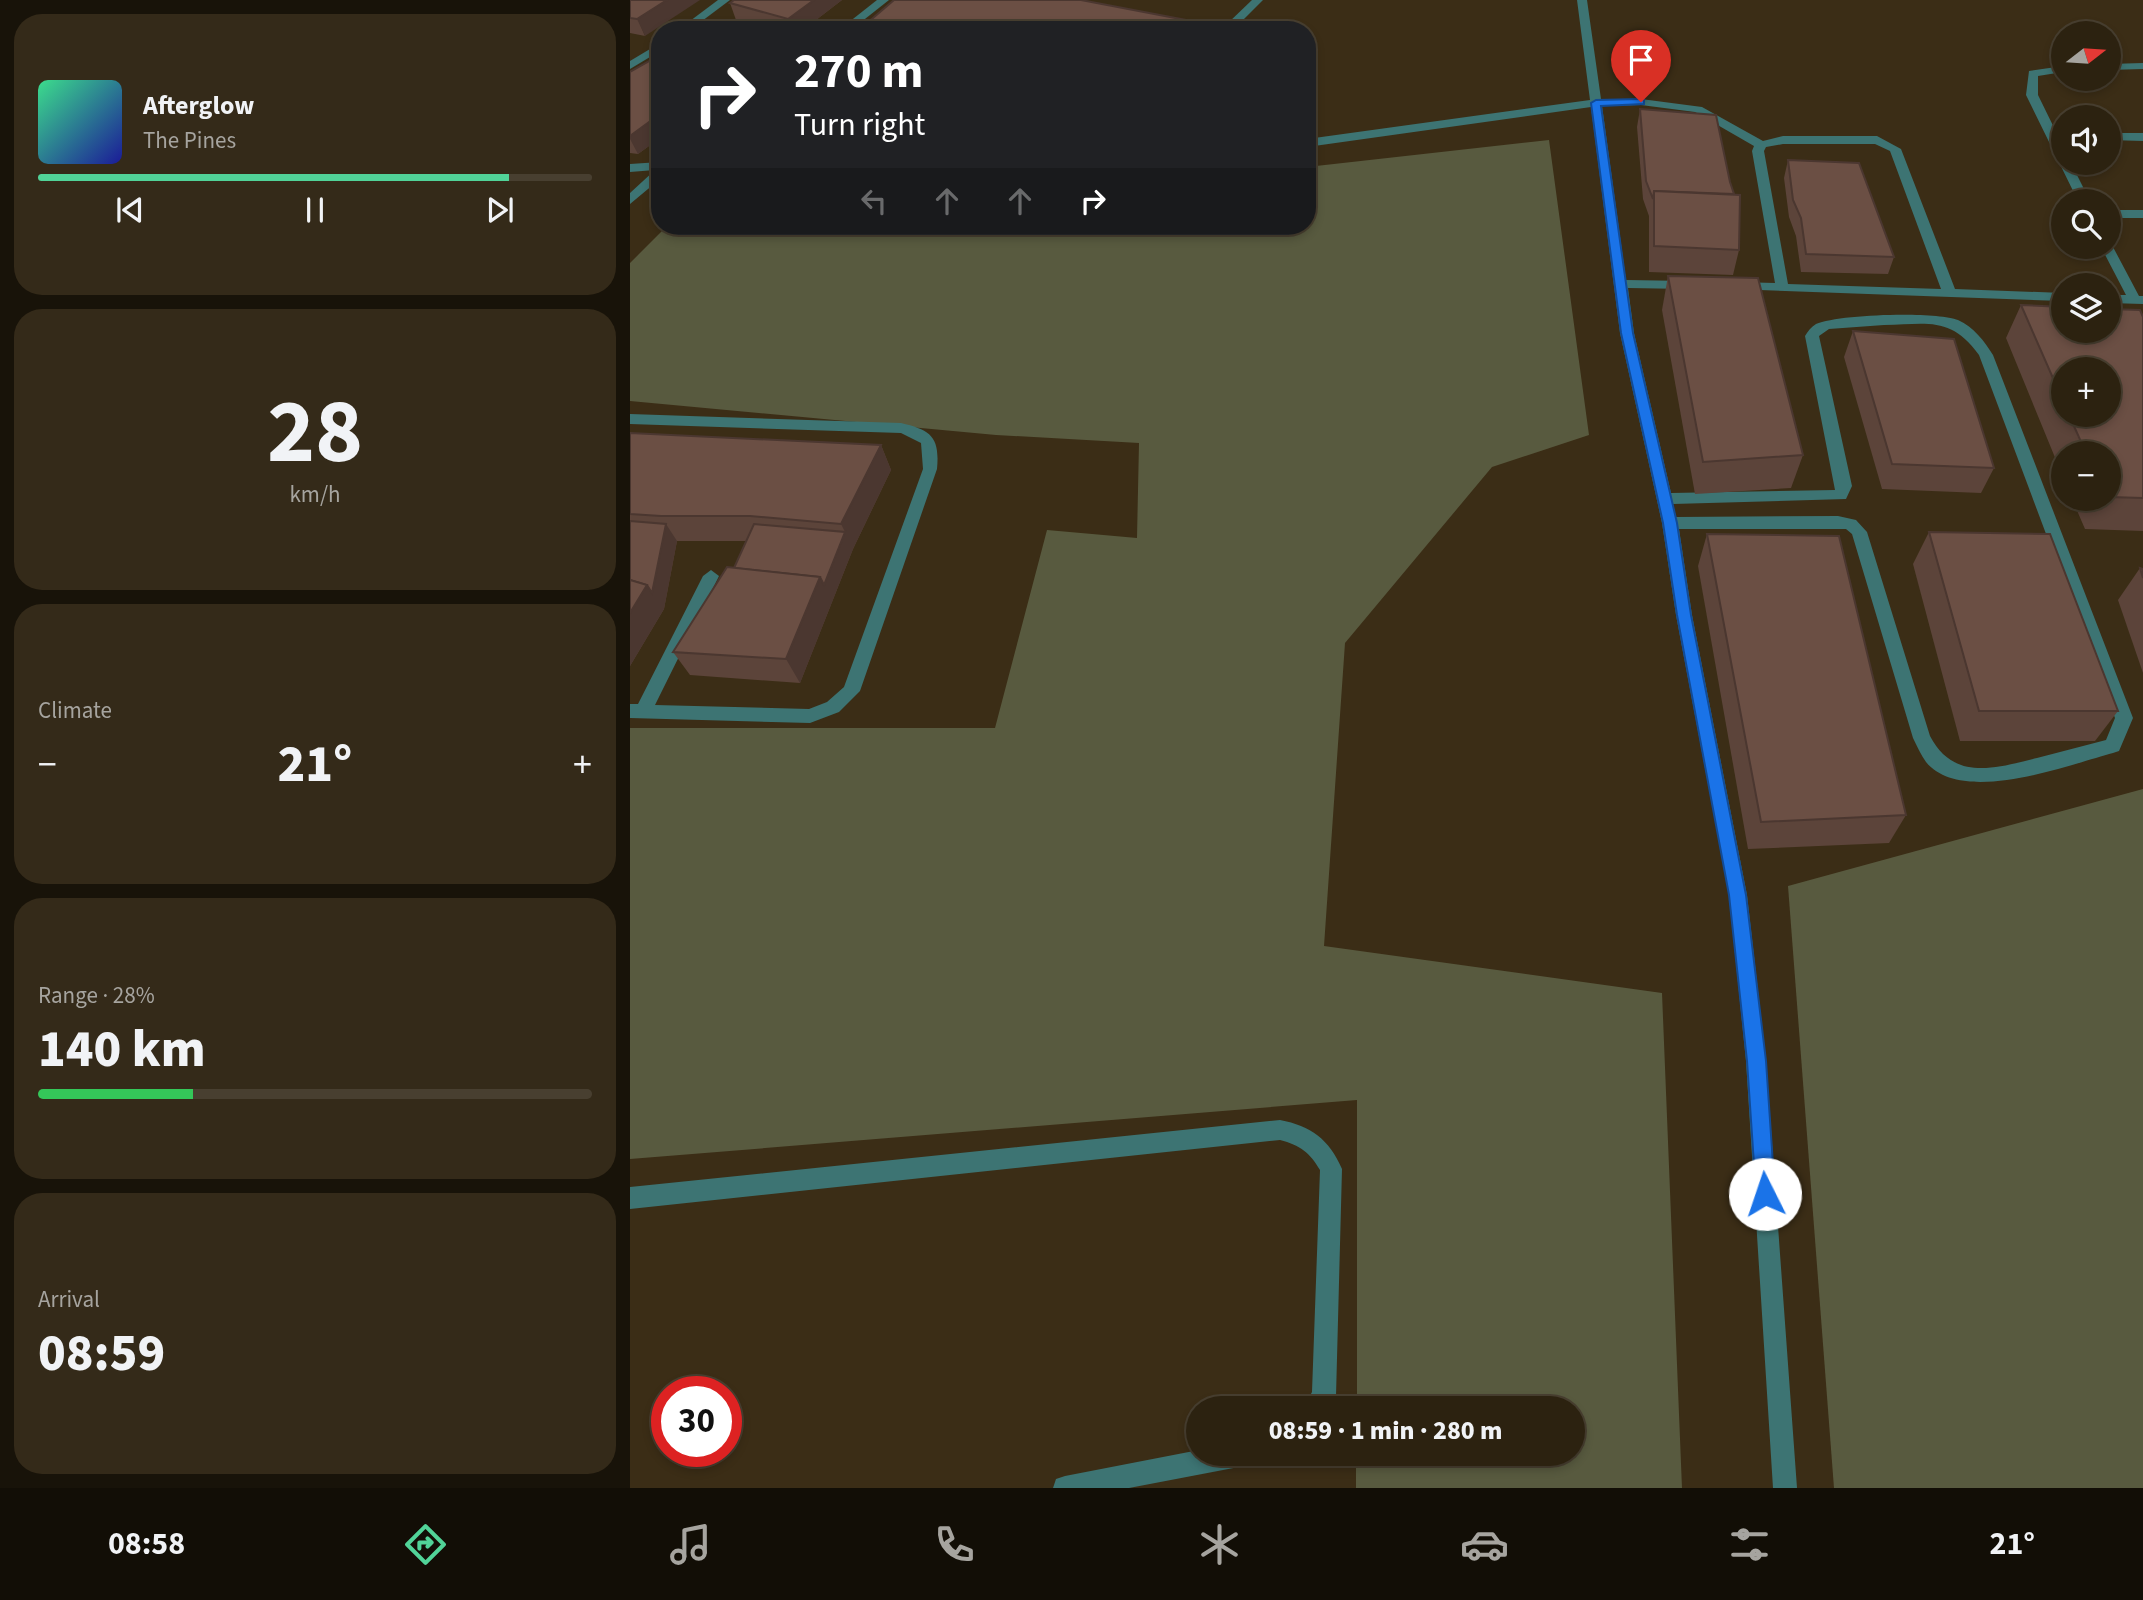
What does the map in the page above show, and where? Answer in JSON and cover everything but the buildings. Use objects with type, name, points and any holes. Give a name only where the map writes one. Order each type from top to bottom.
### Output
[{"type":"street","points":[[699,21],[725,0]]},
{"type":"street","points":[[856,21],[884,0]]},
{"type":"street","points":[[1236,21],[1258,0]]},
{"type":"street","points":[[1582,0],[1627,333],[1670,523],[1684,615],[1738,895],[1756,1061],[1785,1488]]},
{"type":"street","points":[[630,66],[651,52]]},
{"type":"street","points":[[2121,67],[2143,66]]},
{"type":"street","points":[[2051,71],[2033,74],[2032,95],[2051,125]]},
{"type":"street","points":[[1316,141],[1596,103],[1641,102],[1698,109],[1760,145],[1783,140],[1877,140],[1895,149],[1950,292]]},
{"type":"street","points":[[2121,137],[2143,137]]},
{"type":"street","points":[[1760,145],[1758,151],[1782,287]]},
{"type":"street","points":[[630,168],[651,167]]},
{"type":"street","points":[[630,200],[651,180]]},
{"type":"street","points":[[2121,214],[2143,214]]},
{"type":"street","points":[[2114,259],[2139,300]]},
{"type":"street","points":[[1622,284],[1702,286]]},
{"type":"street","points":[[1729,286],[2051,296]]},
{"type":"street","points":[[2121,299],[2139,300]]},
{"type":"street","points":[[1665,499],[1841,495],[1844,486],[1812,336],[1819,328],[1857,321],[1949,321],[1962,328],[1975,339],[1986,355],[2124,718],[2113,746],[1996,776],[1980,777],[1959,772],[1933,758],[1922,738],[1859,532],[1851,524],[1670,523]]},
{"type":"street","points":[[630,419],[901,428],[919,432],[929,440],[932,452],[930,469],[851,691],[833,707],[810,716],[636,711],[711,576]]},
{"type":"street","points":[[630,1198],[1280,1129],[1301,1133],[1321,1148],[1331,1169],[1324,1396]]},
{"type":"street","points":[[1065,1488],[1186,1465]]},
{"type":"green space","points":[[1549,140],[1589,435],[1492,467],[1345,643],[1324,946],[1662,993],[1682,1488],[1356,1488],[1356,1466],[1585,1466],[1585,1396],[1357,1396],[1357,1100],[630,1159],[630,728],[995,728],[1047,530],[1137,538],[1139,443],[996,435],[630,401],[630,263],[658,235],[1316,235],[1316,166]]},
{"type":"green space","points":[[2143,789],[2143,1488],[1834,1488],[1788,886]]},
{"type":"route","points":[[1641,102],[1596,103],[1627,333],[1670,523],[1684,615],[1738,895],[1756,1061],[1765,1194]]}]
